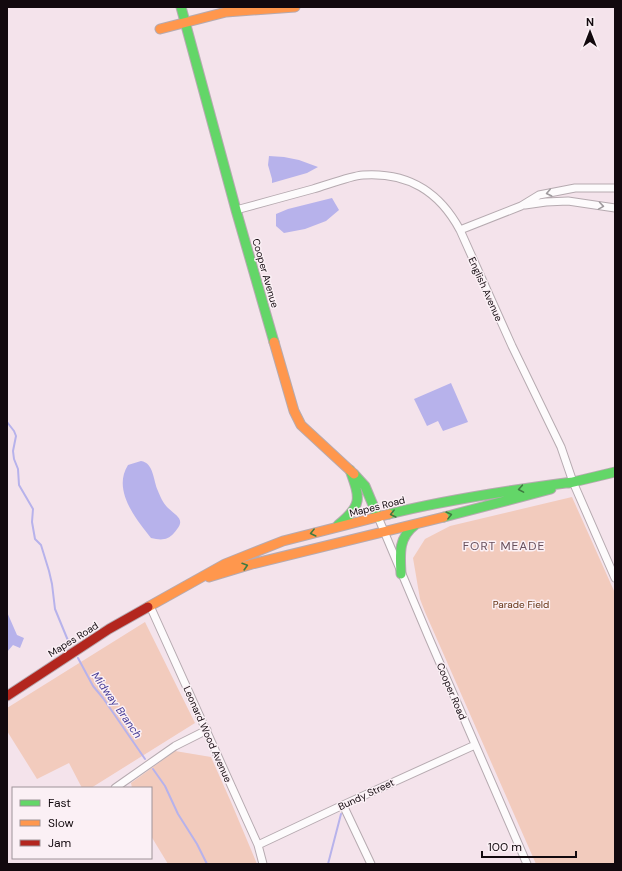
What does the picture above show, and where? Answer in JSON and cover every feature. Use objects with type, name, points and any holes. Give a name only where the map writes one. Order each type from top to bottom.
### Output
[{"type":"street","name":"Cooper Avenue","points":[[181,7],[236,210],[294,411],[301,425],[360,479],[365,486],[378,517]]},
{"type":"street","points":[[160,30],[226,12],[295,7]]},
{"type":"street","name":"English Avenue","points":[[236,210],[362,175],[396,176],[418,185],[435,196],[452,216],[460,230],[512,346],[561,447],[574,482],[615,578]]},
{"type":"street","points":[[460,230],[521,206],[539,195],[575,188],[615,188]]},
{"type":"street","points":[[568,201],[569,189]]},
{"type":"street","points":[[521,206],[546,202],[568,201],[615,208]]},
{"type":"street","points":[[333,528],[352,514],[358,505],[359,496],[350,469]]},
{"type":"street","name":"Mapes Road","points":[[194,581],[252,564],[535,494],[574,482],[615,472]]},
{"type":"street","name":"Mapes Road","points":[[7,696],[90,641],[194,581],[225,564],[283,541],[423,506],[574,482]]},
{"type":"street","name":"Cooper Road","points":[[378,517],[527,864]]},
{"type":"street","points":[[402,574],[400,553],[401,542],[409,530],[418,523]]},
{"type":"street","name":"Leonard Wood Avenue","points":[[150,606],[258,846],[263,864]]},
{"type":"street","points":[[116,787],[175,746],[207,730]]},
{"type":"street","name":"Bundy Street","points":[[258,846],[343,805],[475,745]]},
{"type":"street","points":[[343,805],[372,864]]},
{"type":"green space","name":"Parade Field","points":[[572,497],[615,593],[615,864],[536,864],[425,612],[420,599],[413,558],[425,539],[450,526]]},
{"type":"green space","points":[[145,622],[195,723],[93,787],[81,787],[69,763],[37,779],[7,731],[7,708]]},
{"type":"green space","points":[[175,751],[211,757],[257,864],[168,864],[152,838],[152,787],[132,787],[131,783]]},
{"type":"shaded area","points":[[269,156],[299,160],[318,167],[307,173],[272,183],[268,165]]},
{"type":"shaded area","points":[[332,198],[339,210],[326,221],[305,229],[284,233],[276,226],[276,214],[288,209]]},
{"type":"shaded area","points":[[451,383],[468,422],[443,431],[438,421],[427,426],[414,399]]},
{"type":"shaded area","points":[[141,461],[145,462],[151,468],[156,487],[163,501],[180,521],[178,528],[166,539],[151,538],[133,513],[124,494],[124,475],[128,465]]},
{"type":"shaded area","points":[[7,612],[17,635],[24,638],[20,648],[13,645],[7,652]]},
{"type":"waterway","name":"Midway Branch","points":[[7,422],[16,436],[13,451],[18,469],[19,485],[33,509],[32,522],[35,539],[41,545],[52,584],[55,609],[69,643]]},
{"type":"waterway","name":"Midway Branch","points":[[78,658],[93,686],[145,759]]},
{"type":"waterway","name":"Midway Branch","points":[[153,769],[165,786],[178,814],[197,844],[207,864]]},
{"type":"waterway","points":[[328,864],[341,814]]},
{"type":"traffic: fast","points":[[181,7],[236,210],[274,342]]},
{"type":"traffic: fast","points":[[338,525],[352,512],[357,500],[356,488],[350,470]]},
{"type":"traffic: fast","points":[[569,483],[615,472]]},
{"type":"traffic: fast","points":[[354,474],[365,486],[378,517]]},
{"type":"traffic: fast","points":[[389,514],[481,495],[573,482]]},
{"type":"traffic: fast","points":[[444,517],[551,489]]},
{"type":"traffic: fast","points":[[401,574],[401,547],[409,530],[415,525]]},
{"type":"traffic: slow","points":[[160,29],[226,12],[295,7]]},
{"type":"traffic: slow","points":[[274,342],[294,411],[301,425],[354,474]]},
{"type":"traffic: slow","points":[[148,607],[225,564],[283,541],[389,514]]},
{"type":"traffic: slow","points":[[209,577],[252,564],[444,517]]},
{"type":"traffic: jam","points":[[7,696],[109,629],[148,607]]},
{"type":"district","name":"FORT MEADE","points":[[504,546]]}]
